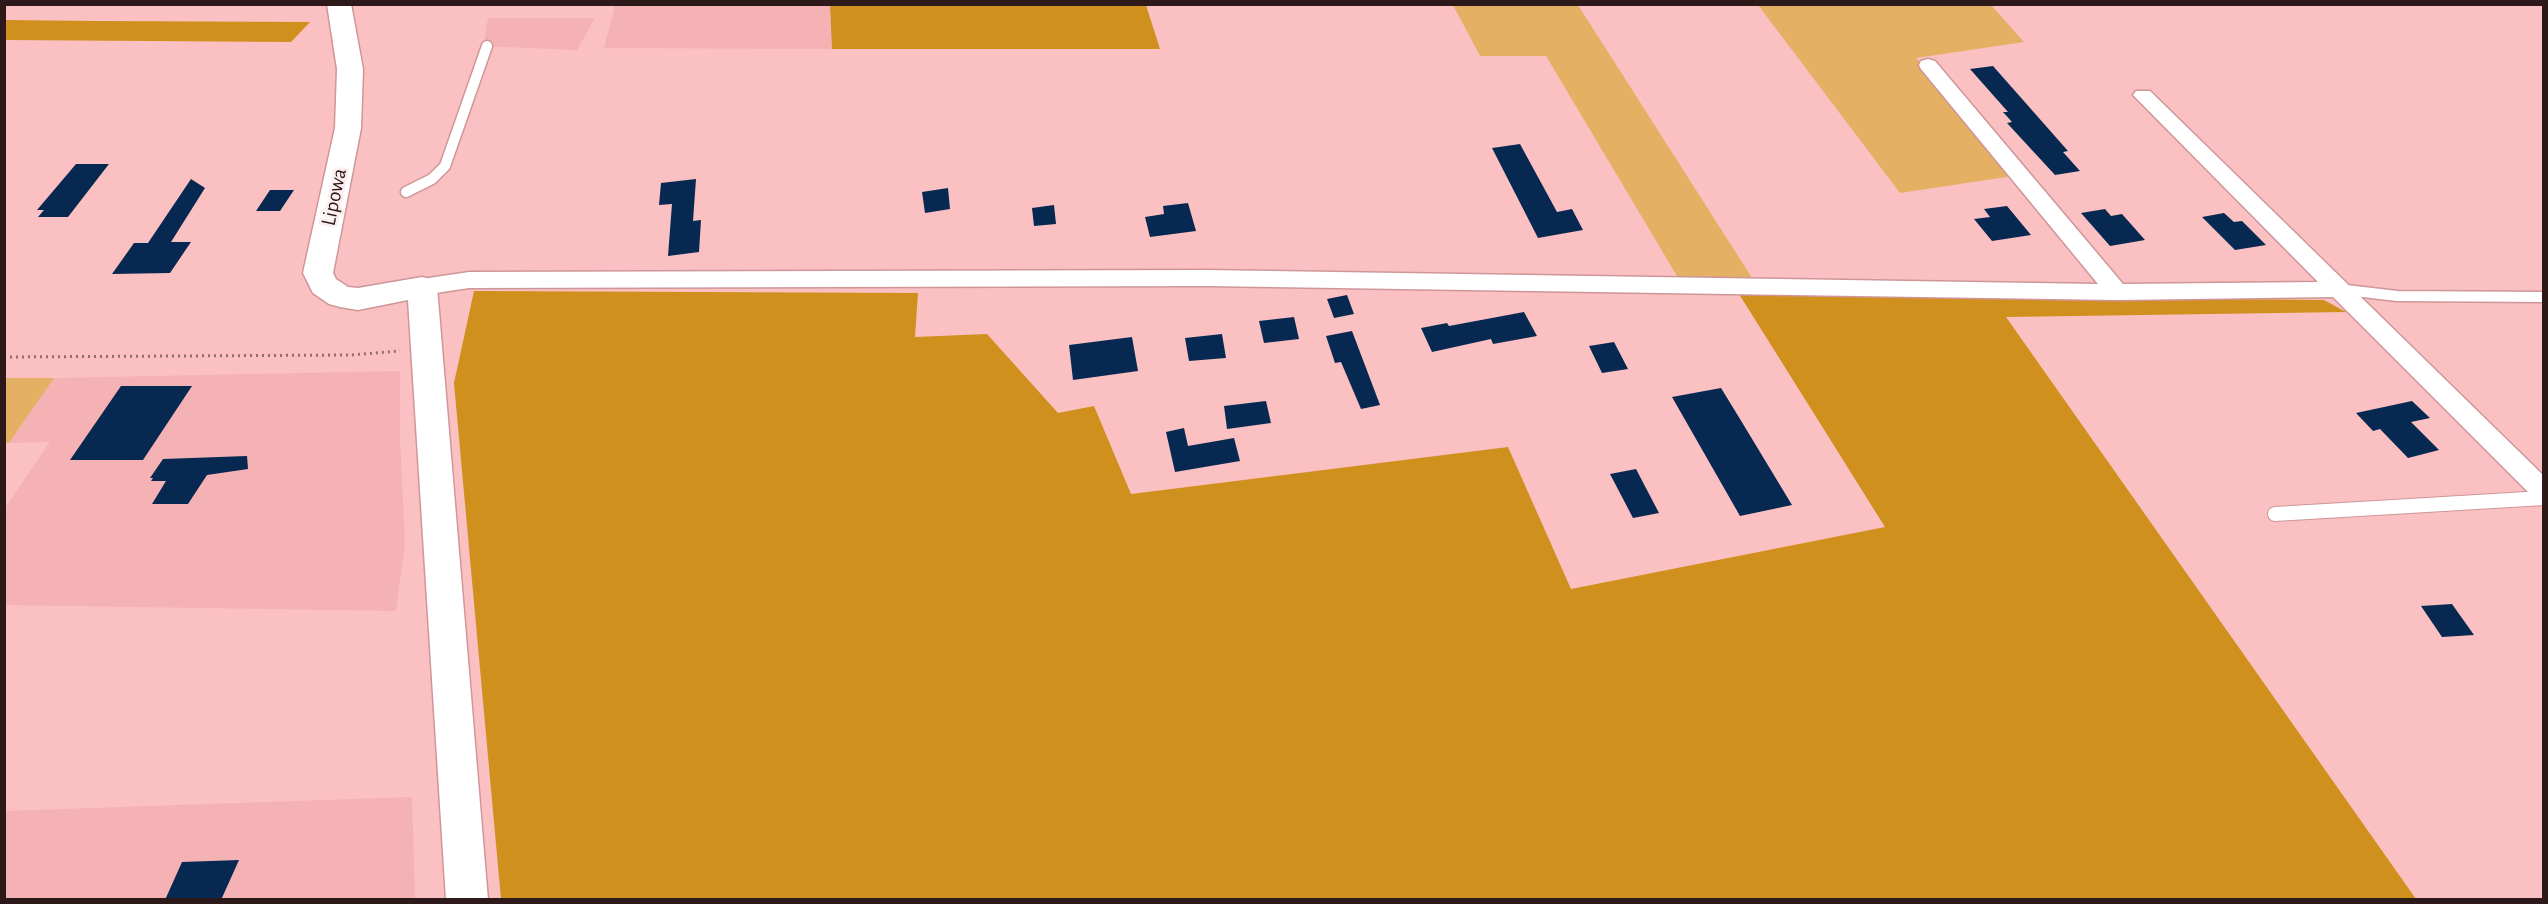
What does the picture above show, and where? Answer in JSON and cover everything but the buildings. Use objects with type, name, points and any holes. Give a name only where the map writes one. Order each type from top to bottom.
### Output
[{"type":"main road","name":"Lipowa","points":[[339,4],[350,69],[348,128],[318,273],[324,286],[340,296],[358,299],[422,287]]},
{"type":"main road","points":[[422,287],[467,900]]},
{"type":"street","points":[[1928,65],[2117,292]]},
{"type":"street","points":[[2143,95],[2544,492]]},
{"type":"street","points":[[422,287],[469,280],[1207,278],[2117,292],[2338,289]]},
{"type":"lane","points":[[406,192],[432,179],[445,166],[487,46]]},
{"type":"lane","points":[[2338,289],[2397,296],[2544,297]]},
{"type":"lane","points":[[2275,514],[2544,498]]},
{"type":"path","points":[[4,357],[351,355],[428,348]]},
{"type":"shaded area","points":[[615,5],[830,5],[832,49],[604,48]]},
{"type":"shaded area","points":[[830,5],[1146,5],[1160,49],[832,49]]},
{"type":"shaded area","points":[[1453,5],[1578,5],[1754,281],[1677,276],[1546,56],[1480,56]]},
{"type":"shaded area","points":[[1758,5],[1991,5],[2024,42],[1916,58],[2013,176],[1900,193]]},
{"type":"shaded area","points":[[488,18],[595,18],[577,50],[483,46]]},
{"type":"shaded area","points":[[5,20],[310,22],[291,42],[5,40]]},
{"type":"shaded area","points":[[474,291],[918,293],[915,337],[987,334],[1058,413],[1094,406],[1131,494],[1508,447],[1571,589],[1885,527],[1739,294],[2324,300],[2346,312],[2006,317],[2416,899],[501,899],[454,383]]},
{"type":"shaded area","points":[[400,371],[400,440],[405,543],[396,611],[5,605],[5,508],[50,442],[9,443],[54,378]]},
{"type":"shaded area","points":[[4,378],[54,378],[9,443],[5,443]]},
{"type":"shaded area","points":[[412,797],[415,899],[5,899],[4,811]]}]
